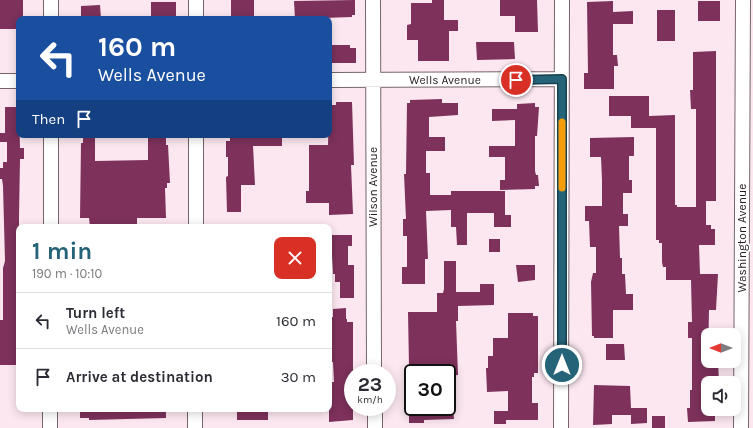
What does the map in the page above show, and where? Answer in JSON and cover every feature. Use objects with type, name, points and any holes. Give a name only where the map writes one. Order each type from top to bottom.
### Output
[{"type":"street","points":[[51,0],[51,16]]},
{"type":"street","points":[[196,0],[196,16]]},
{"type":"street","name":"Wilson Avenue","points":[[373,0],[374,364]]},
{"type":"street","points":[[562,0],[562,428]]},
{"type":"street","name":"Washington Avenue","points":[[741,428],[748,77],[743,0]]},
{"type":"street","name":"Wells Avenue","points":[[332,80],[562,79]]},
{"type":"street","points":[[0,82],[16,81]]},
{"type":"street","points":[[51,138],[51,224]]},
{"type":"street","points":[[196,138],[196,224]]},
{"type":"street","points":[[50,412],[50,428]]},
{"type":"street","points":[[195,412],[195,428]]},
{"type":"street","points":[[375,416],[375,428]]},
{"type":"building","points":[[0,0],[23,0],[23,16],[16,16],[16,29],[0,29]]},
{"type":"building","points":[[231,0],[254,0],[254,16],[231,16]]},
{"type":"building","points":[[355,0],[355,15],[352,15],[352,17],[332,18],[332,16],[295,16],[294,1]]},
{"type":"building","points":[[432,0],[444,0],[444,20],[458,20],[458,31],[449,31],[449,61],[418,61],[418,40],[407,40],[407,25],[411,24],[411,3],[432,3]]},
{"type":"building","points":[[500,0],[537,0],[538,32],[515,32],[515,16],[500,16]]},
{"type":"building","points":[[613,1],[613,12],[633,11],[633,24],[613,24],[613,55],[617,55],[618,66],[614,66],[614,89],[584,89],[584,73],[588,73],[587,2]]},
{"type":"building","points":[[698,1],[720,1],[720,21],[698,21]]},
{"type":"building","points":[[151,2],[176,2],[176,16],[151,16]]},
{"type":"building","points":[[100,5],[101,16],[81,16],[81,6]]},
{"type":"building","points":[[657,10],[675,10],[675,41],[657,41]]},
{"type":"building","points":[[476,42],[514,42],[515,59],[477,60]]},
{"type":"building","points":[[332,45],[350,45],[350,48],[356,48],[356,63],[332,63]]},
{"type":"building","points":[[716,51],[716,201],[706,201],[706,225],[711,225],[711,229],[715,229],[715,245],[699,245],[700,274],[718,274],[716,310],[709,310],[709,328],[701,328],[701,368],[718,368],[719,376],[701,376],[701,416],[715,416],[715,421],[688,422],[687,408],[690,408],[690,390],[692,390],[692,338],[688,338],[688,322],[692,322],[691,280],[666,280],[666,267],[663,267],[662,262],[662,243],[659,243],[659,240],[656,240],[656,128],[631,128],[631,116],[609,116],[609,96],[649,96],[649,116],[675,115],[675,205],[677,205],[677,207],[696,207],[696,109],[691,109],[690,90],[693,90],[693,52]]},
{"type":"building","points":[[442,99],[442,103],[458,103],[458,115],[429,117],[429,137],[445,137],[445,151],[426,151],[426,173],[430,173],[430,195],[451,195],[451,191],[505,191],[505,215],[511,215],[511,227],[494,227],[494,213],[467,213],[467,245],[457,245],[456,227],[451,227],[451,210],[426,211],[428,259],[425,259],[425,284],[402,284],[402,267],[407,267],[407,236],[403,236],[403,219],[406,219],[404,174],[406,174],[407,103],[410,103],[410,100]]},
{"type":"building","points":[[336,102],[352,102],[354,165],[351,165],[353,214],[329,215],[329,203],[306,203],[306,191],[309,191],[309,145],[328,145],[328,138],[332,138],[332,105],[336,105]]},
{"type":"building","points":[[535,103],[535,107],[539,107],[537,136],[535,136],[535,171],[536,175],[538,175],[539,186],[535,186],[535,189],[500,190],[500,180],[505,180],[505,157],[489,157],[489,146],[515,146],[515,120],[492,121],[492,109],[517,109],[517,104]]},
{"type":"building","points":[[5,107],[16,107],[16,138],[20,138],[20,148],[24,148],[24,159],[20,159],[19,224],[16,224],[16,365],[0,365],[0,320],[3,320],[3,268],[5,261],[3,186],[2,179],[0,179],[0,168],[3,168],[3,162],[7,162],[7,142],[0,142],[0,133],[5,133]]},
{"type":"building","points":[[634,137],[634,156],[629,156],[629,180],[632,180],[632,193],[623,193],[623,214],[628,214],[628,226],[619,226],[622,274],[625,274],[626,294],[633,294],[633,310],[613,310],[613,338],[594,338],[594,336],[592,336],[591,282],[593,273],[596,273],[596,247],[590,247],[589,221],[585,221],[585,206],[602,206],[602,180],[601,157],[590,157],[590,138]]},
{"type":"building","points":[[83,138],[95,138],[95,161],[148,160],[148,138],[166,138],[166,145],[168,145],[170,183],[167,183],[167,188],[165,188],[166,218],[137,218],[137,224],[90,224],[89,218],[80,218],[81,143],[83,143]]},
{"type":"building","points":[[230,138],[282,138],[282,146],[253,146],[255,185],[241,185],[241,212],[227,212],[226,177],[228,176],[228,157],[226,157],[226,141],[230,141]]},
{"type":"building","points":[[332,235],[352,235],[352,246],[348,246],[348,265],[354,265],[354,298],[340,298],[340,282],[335,282],[335,274],[333,274]]},
{"type":"building","points":[[489,239],[500,239],[500,252],[489,252]]},
{"type":"building","points":[[444,261],[456,261],[456,292],[480,292],[480,284],[494,284],[494,305],[458,306],[458,321],[456,321],[458,375],[456,375],[456,364],[409,364],[408,312],[437,312],[437,293],[443,293]]},
{"type":"building","points":[[516,265],[535,265],[535,280],[518,282]]},
{"type":"building","points":[[346,308],[347,322],[353,322],[353,364],[344,364],[344,416],[353,416],[353,420],[329,422],[329,412],[332,412],[332,382],[334,382],[332,362],[333,309]]},
{"type":"building","points":[[508,313],[533,313],[533,316],[538,316],[538,373],[534,373],[534,377],[532,377],[532,403],[538,403],[538,420],[506,420],[506,424],[494,424],[494,411],[508,411],[508,391],[487,392],[486,368],[488,368],[488,356],[493,356],[493,338],[508,338]]},
{"type":"building","points":[[606,344],[624,344],[625,360],[606,360]]},
{"type":"building","points":[[594,385],[630,386],[631,408],[647,408],[647,423],[631,424],[631,415],[612,415],[612,424],[593,425]]},
{"type":"building","points":[[80,412],[166,412],[166,418],[89,420],[89,418],[80,418]]},
{"type":"building","points":[[237,412],[268,412],[268,420],[237,420]]},
{"type":"building","points":[[409,416],[454,416],[454,419],[424,420],[424,423],[409,423]]},
{"type":"building","points":[[652,416],[665,416],[665,428],[652,428]]},
{"type":"slow traffic","points":[[562,122],[562,188]]},
{"type":"route","points":[[516,80],[562,79],[562,365]]}]
